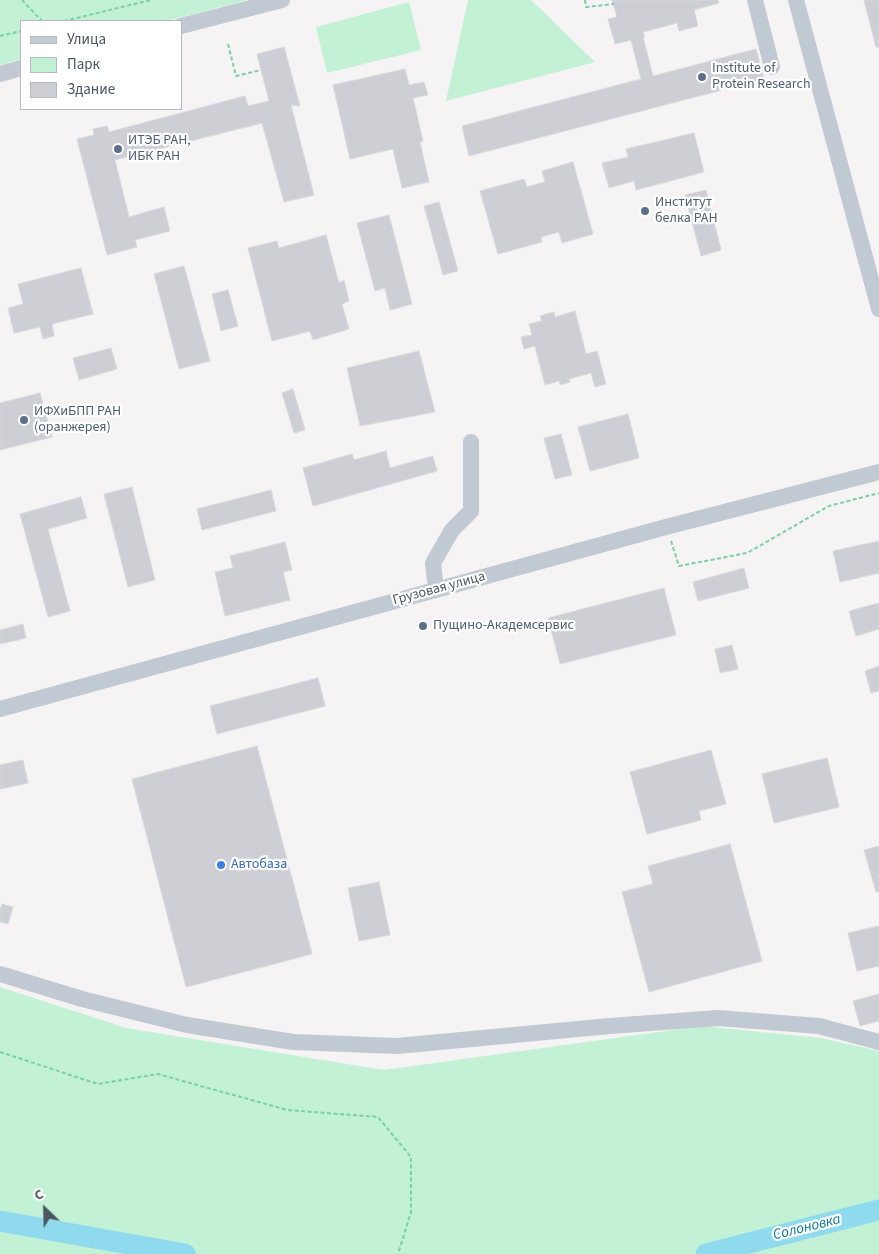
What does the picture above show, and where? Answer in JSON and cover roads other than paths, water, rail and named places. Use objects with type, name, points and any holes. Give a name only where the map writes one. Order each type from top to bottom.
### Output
[{"type":"street","points":[[182,26],[282,0]]},
{"type":"street","points":[[755,0],[772,67]]},
{"type":"street","points":[[796,0],[879,310]]},
{"type":"street","points":[[0,74],[20,68]]},
{"type":"street","points":[[436,590],[433,563],[452,530],[471,511],[471,442]]},
{"type":"street","name":"Грузовая улица","points":[[0,709],[666,527],[879,472]]},
{"type":"street","points":[[0,974],[82,999],[186,1025],[294,1042],[397,1046],[718,1018],[819,1026],[879,1042]]},
{"type":"waterway","name":"Солоновка","points":[[706,1254],[879,1210]]},
{"type":"waterway","name":"Солоновка","points":[[0,1221],[185,1254]]},
{"type":"place","name":"Institute of Protein Research","points":[[702,77]]},
{"type":"place","name":"ИТЭБ РАН, ИБК РАН","points":[[118,149]]},
{"type":"place","name":"Институт белка РАН","points":[[645,211]]},
{"type":"place","name":"ИФХиБПП РАН (оранжерея)","points":[[24,420]]},
{"type":"place","name":"Пущино-Академсервис","points":[[423,626]]},
{"type":"place","name":"Автобаза","points":[[221,865]]}]
